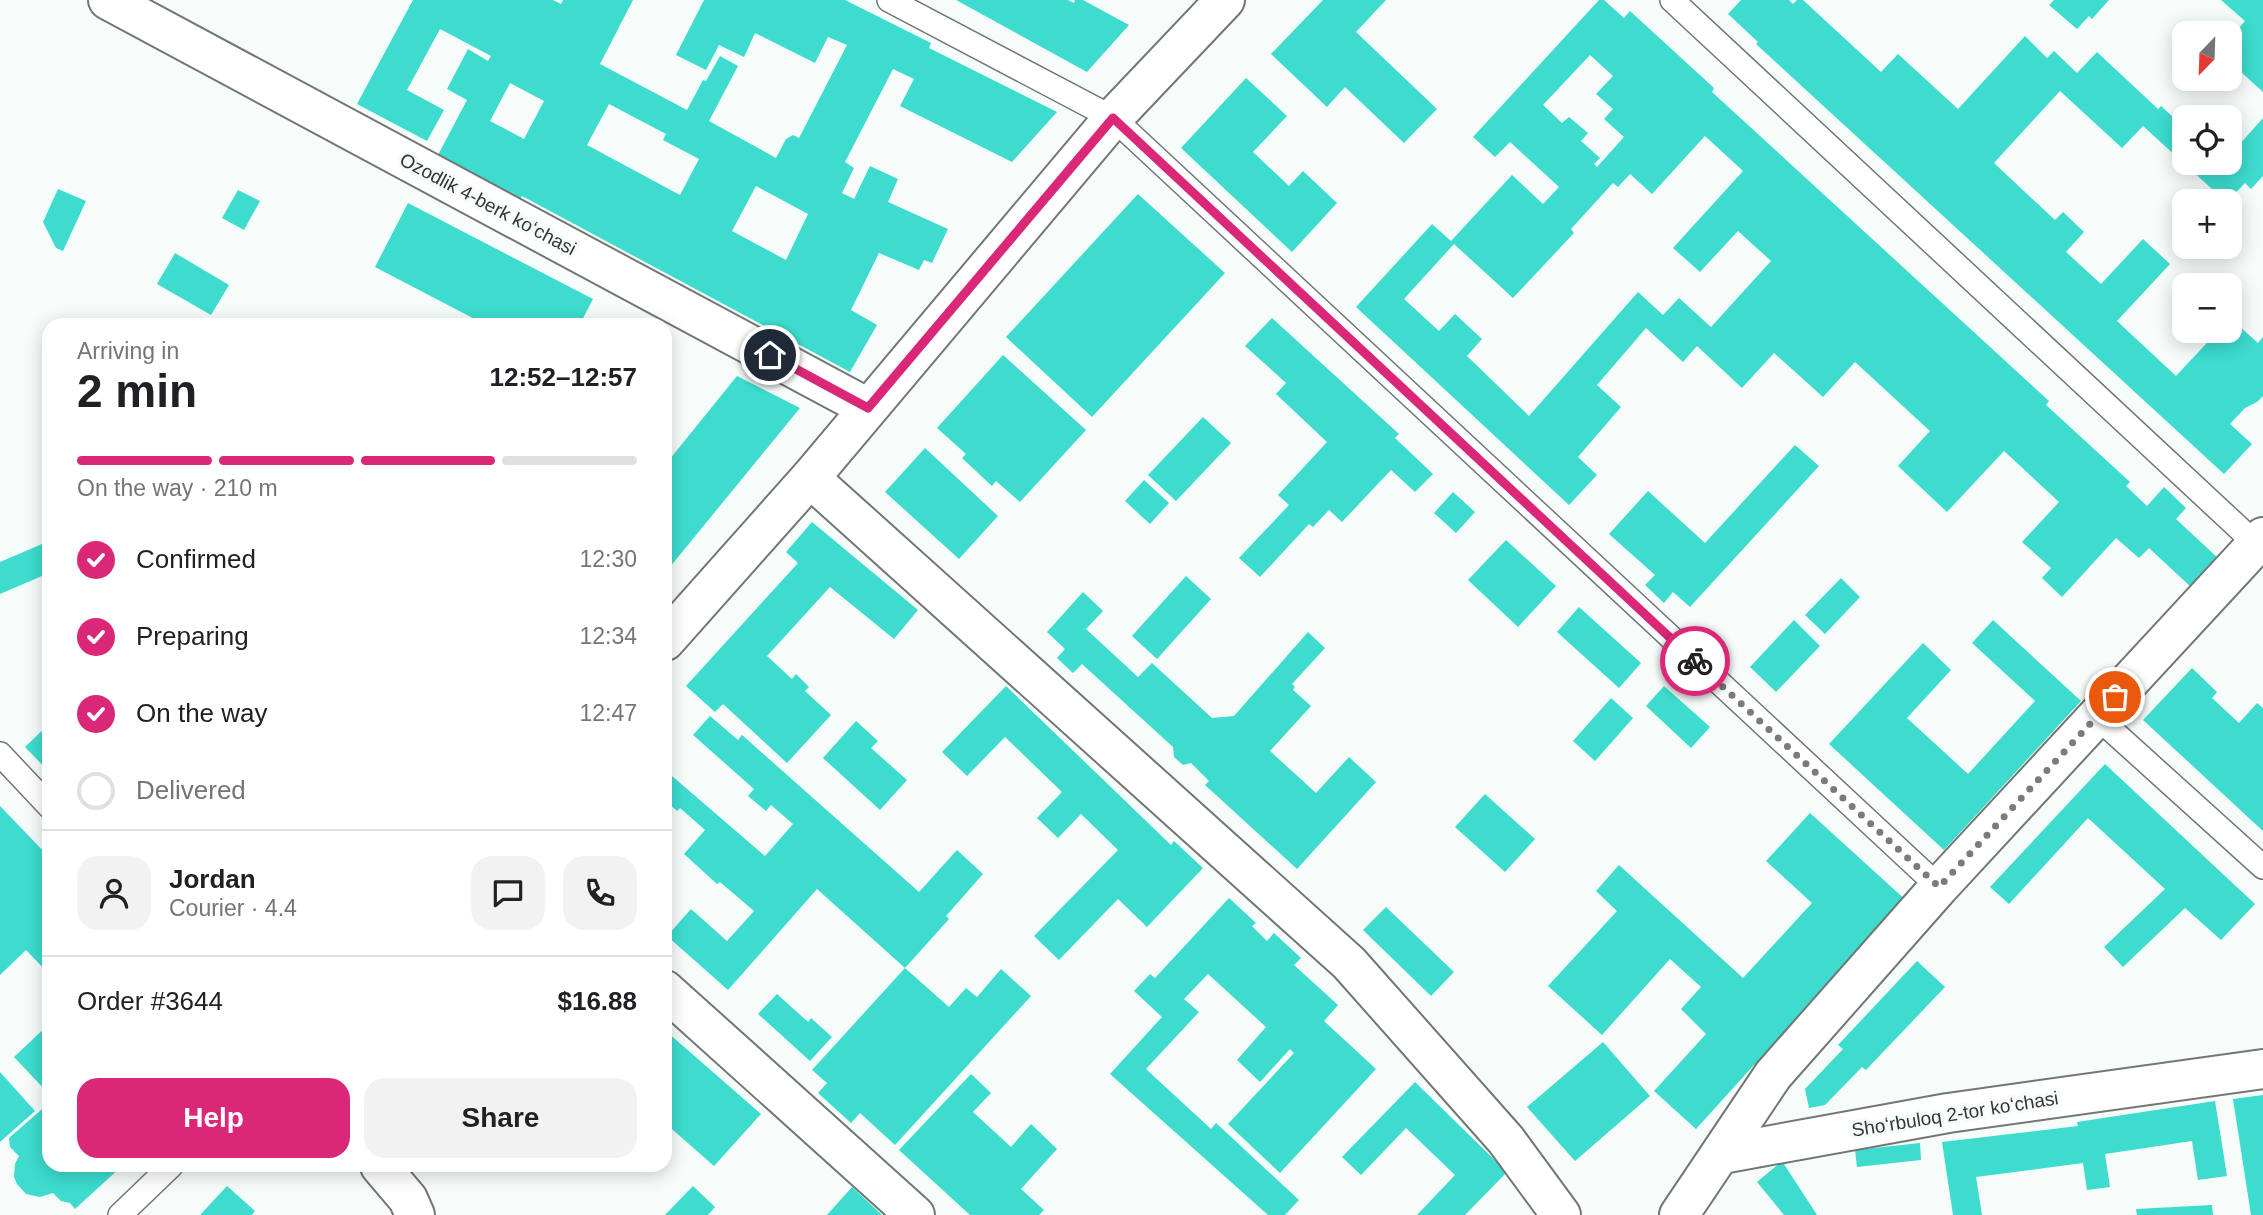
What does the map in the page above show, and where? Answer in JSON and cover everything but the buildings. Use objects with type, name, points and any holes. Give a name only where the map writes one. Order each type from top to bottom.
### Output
[{"type":"street","name":"Ozodlik 4-berk koʻchasi","points":[[108,0],[868,408]]},
{"type":"street","points":[[672,633],[810,478],[1113,118],[1225,0]]},
{"type":"street","points":[[810,478],[1349,963],[1506,1140],[1561,1215]]},
{"type":"street","points":[[1679,1215],[1773,1075],[1939,887],[2260,541]]},
{"type":"street","points":[[672,996],[915,1215]]},
{"type":"street","name":"Shoʻrbuloq 2-tor koʻchasi","points":[[1722,1154],[1948,1113],[2263,1069]]},
{"type":"street","points":[[385,1172],[408,1199],[415,1215]]},
{"type":"lane","points":[[889,0],[1113,118],[1939,887]]},
{"type":"lane","points":[[1672,0],[2260,541]]},
{"type":"lane","points":[[2097,717],[2263,867]]},
{"type":"lane","points":[[0,754],[42,799]]},
{"type":"lane","points":[[120,1215],[165,1172]]},
{"type":"way so far","points":[[1695,661],[1939,887],[2115,697]]},
{"type":"route","points":[[770,355],[868,408],[1113,118],[1695,661]]}]
